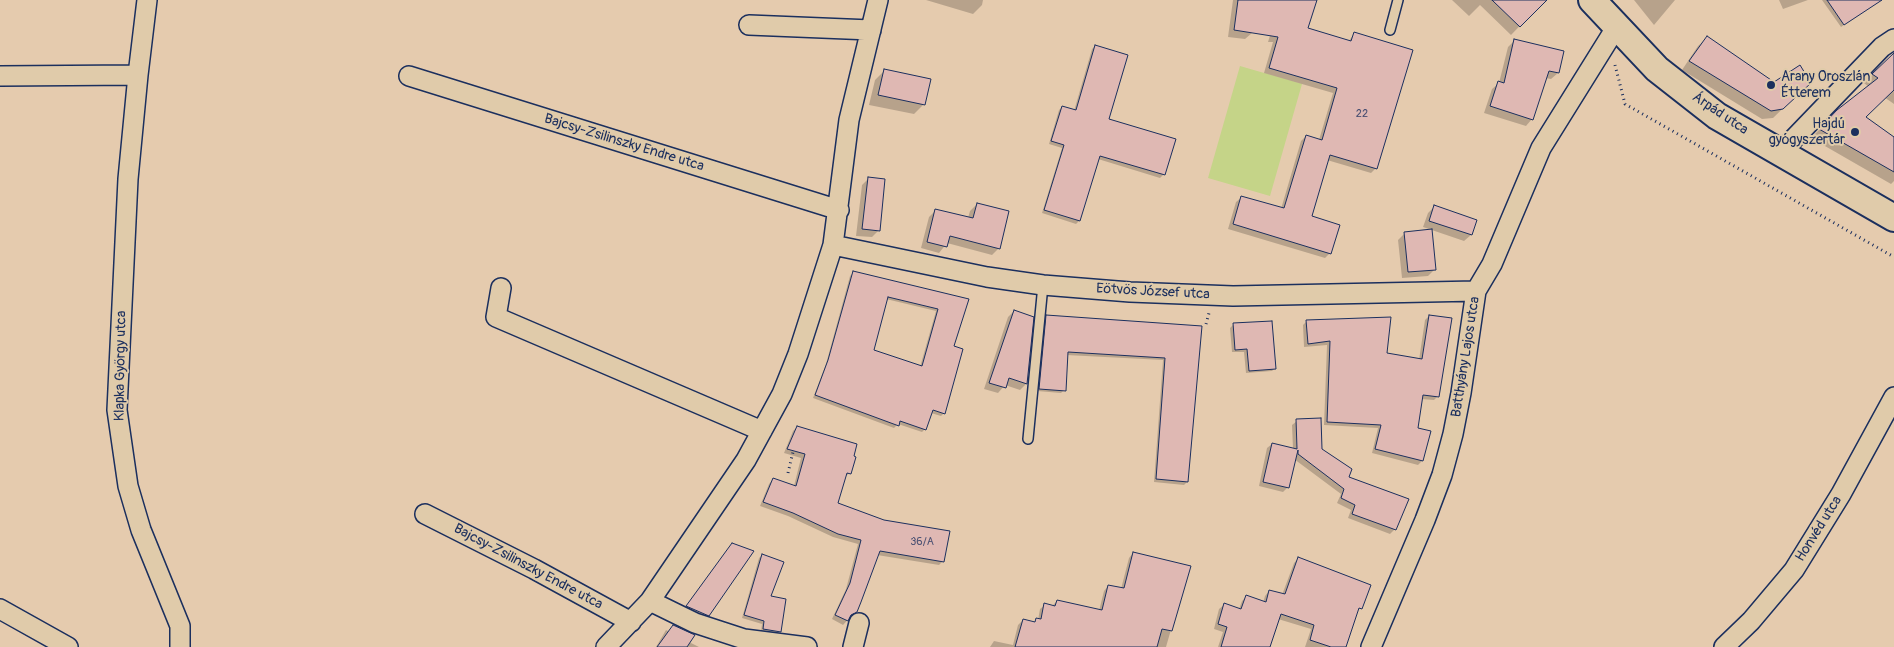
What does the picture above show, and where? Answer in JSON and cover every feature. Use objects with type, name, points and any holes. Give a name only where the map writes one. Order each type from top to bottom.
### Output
[{"type":"street","name":"Klapka György utca","points":[[147,0],[128,179],[117,410],[128,486],[141,530],[180,626],[180,647]]},
{"type":"street","points":[[606,647],[650,601],[746,460],[782,394],[798,354],[833,245],[849,120],[878,0]]},
{"type":"street","name":"Árpád utca","points":[[1592,0],[1657,69],[1717,116],[1894,218]]},
{"type":"street","points":[[749,25],[871,30]]},
{"type":"street","name":"Batthyány Lajos utca","points":[[1372,647],[1442,475],[1459,401],[1476,291],[1492,264],[1540,148],[1617,26]]},
{"type":"street","points":[[1780,153],[1882,48],[1894,39]]},
{"type":"street","points":[[0,76],[138,75]]},
{"type":"street","name":"Bajcsy-Zsilinszky Endre utca","points":[[409,76],[838,210]]},
{"type":"street","name":"Eötvös József utca","points":[[833,245],[949,270],[1043,286],[1233,296],[1476,291]]},
{"type":"street","points":[[501,288],[496,317],[762,431]]},
{"type":"street","name":"Honvéd utca","points":[[1724,647],[1751,621],[1794,570],[1841,494],[1894,397]]},
{"type":"street","name":"Bajcsy-Zsilinszky Endre utca","points":[[425,514],[534,569],[631,622]]},
{"type":"street","points":[[650,601],[696,623],[744,639],[807,647]]},
{"type":"street","points":[[0,609],[68,647]]},
{"type":"street","points":[[853,647],[859,623]]},
{"type":"lane","points":[[1390,30],[1398,0]]},
{"type":"lane","points":[[1028,439],[1043,286]]},
{"type":"path","points":[[788,473],[793,452]]},
{"type":"green space","points":[[1240,66],[1302,84],[1270,196],[1208,178]]},
{"type":"building","points":[[1238,0],[1317,0],[1308,28],[1351,41],[1354,32],[1413,50],[1377,169],[1330,155],[1312,216],[1340,225],[1331,254],[1233,224],[1241,196],[1284,208],[1306,135],[1322,140],[1337,88],[1269,68],[1278,37],[1234,30]]},
{"type":"building","points":[[1492,0],[1547,0],[1520,27]]},
{"type":"building","points":[[1827,0],[1882,0],[1844,25]]},
{"type":"building","points":[[1707,36],[1774,82],[1800,65],[1811,83],[1783,109],[1771,111],[1689,61]]},
{"type":"building","points":[[1514,39],[1564,51],[1559,73],[1549,71],[1533,120],[1490,106],[1498,81],[1504,83]]},
{"type":"building","points":[[1095,45],[1128,55],[1109,119],[1176,139],[1165,175],[1100,156],[1080,221],[1044,210],[1064,145],[1051,141],[1062,106],[1076,110]]},
{"type":"building","name":"Hajdú gyógyszertár","points":[[1894,53],[1894,90],[1866,117],[1894,137],[1894,172],[1819,129],[1837,110],[1878,78],[1872,74]]},
{"type":"building","points":[[884,69],[931,79],[925,105],[878,95]]},
{"type":"building","points":[[868,177],[885,179],[880,231],[862,229]]},
{"type":"building","points":[[977,203],[1009,211],[1000,249],[950,236],[947,247],[927,242],[935,209],[973,218]]},
{"type":"building","points":[[1434,205],[1477,220],[1472,235],[1429,221]]},
{"type":"building","points":[[1432,229],[1436,270],[1408,272],[1404,232]]},
{"type":"building","points":[[853,271],[969,299],[954,346],[963,349],[945,414],[933,410],[926,430],[900,421],[899,426],[815,395],[828,360]],"holes":[[[888,297],[938,309],[922,366],[874,350]]]},
{"type":"building","points":[[1014,310],[1034,317],[1027,384],[1009,378],[1006,388],[989,383]]},
{"type":"building","points":[[1046,315],[1202,326],[1188,482],[1156,479],[1165,358],[1068,352],[1066,391],[1039,389]]},
{"type":"building","points":[[1429,315],[1452,318],[1439,397],[1423,395],[1418,428],[1431,431],[1423,461],[1375,449],[1381,425],[1327,422],[1330,341],[1308,344],[1306,320],[1391,317],[1387,353],[1422,359]]},
{"type":"building","points":[[1272,321],[1276,369],[1249,371],[1247,349],[1235,350],[1233,323]]},
{"type":"building","points":[[1321,418],[1322,449],[1352,469],[1349,477],[1409,499],[1396,530],[1352,514],[1355,505],[1341,498],[1344,489],[1298,454],[1298,450],[1289,488],[1263,482],[1272,443],[1297,449],[1296,419]]},
{"type":"building","points":[[797,426],[857,444],[854,456],[856,457],[851,474],[847,473],[838,503],[884,520],[950,531],[944,562],[880,551],[857,612],[851,615],[848,621],[835,615],[850,583],[861,540],[838,534],[793,513],[763,502],[773,478],[796,486],[805,454],[787,449]]},
{"type":"building","points":[[732,543],[754,551],[709,616],[686,606]]},
{"type":"building","points":[[1133,552],[1191,566],[1172,631],[1162,629],[1157,647],[1015,647],[1023,619],[1035,622],[1036,618],[1041,619],[1044,603],[1055,606],[1057,600],[1102,610],[1108,585],[1124,588]]},
{"type":"building","points":[[762,554],[784,562],[771,596],[786,599],[781,632],[763,629],[764,621],[744,615]]},
{"type":"building","points":[[1298,557],[1371,585],[1362,609],[1359,608],[1346,647],[1331,647],[1310,640],[1314,625],[1281,614],[1270,647],[1221,647],[1227,627],[1218,624],[1224,603],[1241,609],[1246,595],[1266,602],[1269,590],[1285,594]]},
{"type":"building","points":[[673,625],[695,635],[687,647],[657,647]]},
{"type":"place","name":"Arany Oroszlán Étterem","points":[[1771,85]]},
{"type":"place","name":"Hajdú gyógyszertár","points":[[1855,132]]}]
